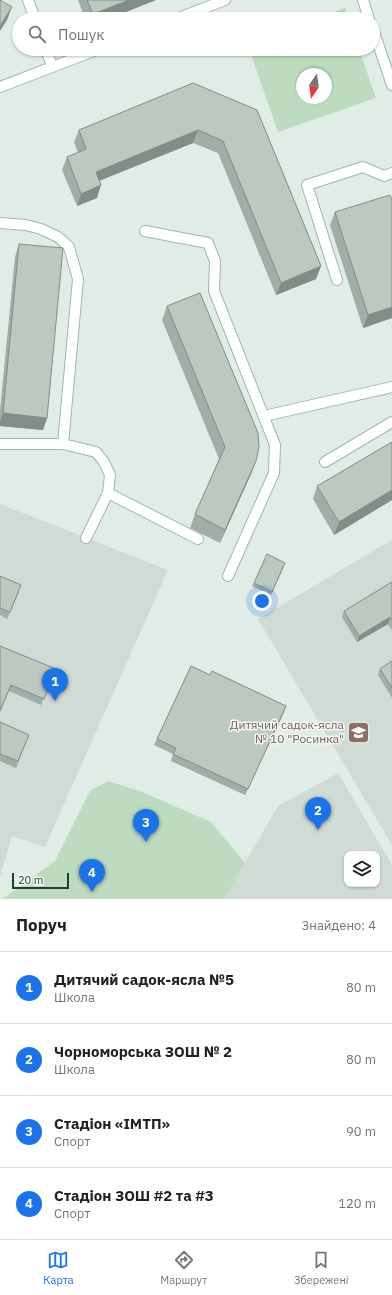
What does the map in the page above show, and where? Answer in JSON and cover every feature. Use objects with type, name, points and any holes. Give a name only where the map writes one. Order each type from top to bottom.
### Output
[{"type":"lane","points":[[28,0],[32,12]]},
{"type":"lane","points":[[194,12],[225,0]]},
{"type":"lane","points":[[363,0],[367,12]]},
{"type":"lane","points":[[380,50],[392,85]]},
{"type":"lane","points":[[48,56],[52,67]]},
{"type":"lane","points":[[0,87],[81,56]]},
{"type":"lane","points":[[338,280],[307,185],[364,167],[384,176],[392,173]]},
{"type":"lane","points":[[0,223],[26,225],[41,229],[58,237],[69,247],[78,279],[63,444]]},
{"type":"lane","points":[[145,231],[208,243],[215,261],[214,291],[264,416],[274,445],[274,473],[228,576]]},
{"type":"lane","points":[[264,416],[392,387]]},
{"type":"lane","points":[[325,462],[392,422]]},
{"type":"lane","points":[[0,444],[63,444],[96,452],[104,462],[110,475],[108,493],[86,538]]},
{"type":"lane","points":[[108,493],[198,539]]},
{"type":"shaded area","points":[[0,504],[168,570],[45,847],[12,836],[0,877]]},
{"type":"shaded area","name":"Дитячий садок-ясла № 10 \"Росинка\"","points":[[392,540],[392,845],[258,619]]},
{"type":"shaded area","points":[[338,773],[392,865],[392,899],[224,899],[278,806]]},
{"type":"green space","points":[[345,8],[346,12],[333,12]]},
{"type":"green space","points":[[251,56],[361,56],[376,98],[278,132]]},
{"type":"green space","points":[[108,781],[140,791],[211,822],[245,863],[224,899],[2,899],[55,861],[90,791]]},
{"type":"building","points":[[0,0],[12,7],[0,26]]},
{"type":"building","points":[[87,0],[129,0],[98,12],[92,12]]},
{"type":"building","points":[[193,83],[257,110],[321,266],[281,283],[223,141],[198,130],[96,172],[101,185],[81,194],[67,157],[86,149],[79,130]]},
{"type":"building","points":[[390,195],[392,200],[392,307],[368,315],[335,212]]},
{"type":"building","points":[[19,244],[63,248],[47,418],[3,413]]},
{"type":"building","points":[[200,293],[258,433],[259,447],[256,461],[225,530],[195,514],[225,447],[167,306]]},
{"type":"building","points":[[392,442],[392,490],[339,522],[317,486]]},
{"type":"building","points":[[267,554],[285,563],[272,592],[254,583]]},
{"type":"building","points":[[0,576],[21,585],[10,612],[0,608]]},
{"type":"building","points":[[392,582],[392,620],[390,617],[359,636],[344,611]]},
{"type":"building","points":[[0,646],[56,669],[44,699],[11,685],[0,711]]},
{"type":"building","points":[[392,661],[392,688],[380,669]]},
{"type":"building","points":[[191,666],[210,675],[212,671],[286,706],[248,789],[173,754],[176,748],[157,739]]},
{"type":"building","points":[[0,722],[29,735],[18,761],[0,754]]},
{"type":"place","name":"Дитячий садок-ясла №5","points":[[55,701]]},
{"type":"place","name":"Дитячий садок-ясла № 10 \"Росинка\"","points":[[359,732]]},
{"type":"place","name":"Чорноморська ЗОШ № 2","points":[[318,830]]},
{"type":"place","name":"Стадіон «ІМТП»","points":[[146,842]]},
{"type":"place","name":"Стадіон ЗОШ #2 та #3","points":[[92,892]]}]
